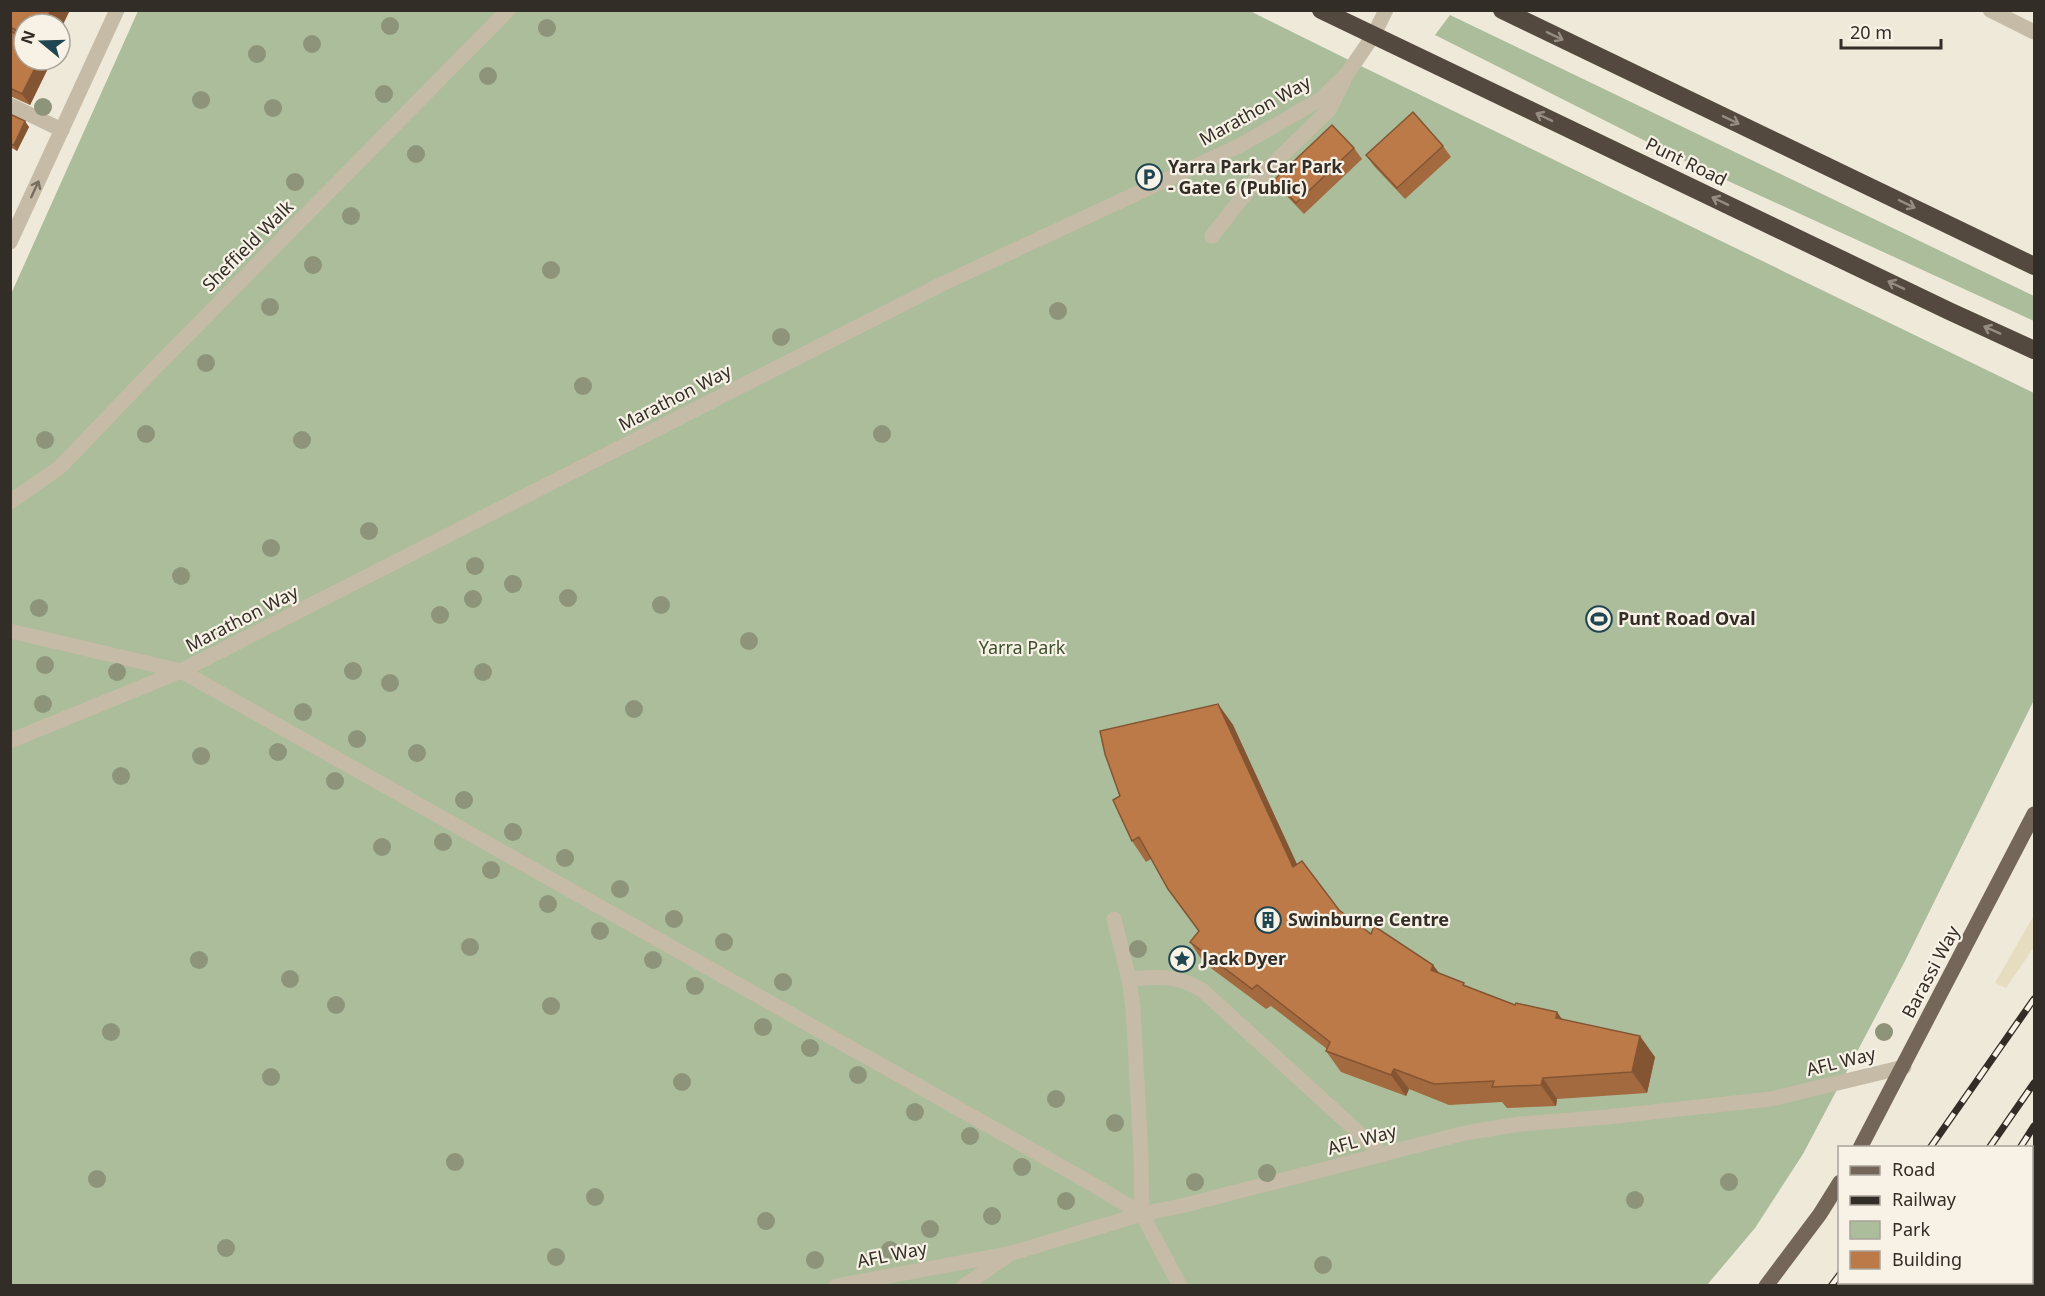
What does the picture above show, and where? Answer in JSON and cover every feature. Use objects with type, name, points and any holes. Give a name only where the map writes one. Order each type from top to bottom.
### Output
[{"type":"highway","name":"Punt Road","points":[[1321,10],[2034,350]]},
{"type":"highway","points":[[1502,10],[1525,15],[2034,266]]},
{"type":"main road","name":"Barassi Way","points":[[1861,1146],[2034,814]]},
{"type":"main road","points":[[1766,1286],[1820,1214],[1838,1184]]},
{"type":"street","points":[[10,242],[117,10]]},
{"type":"street","name":"Sheffield Walk","points":[[10,502],[60,467],[171,351],[508,10]]},
{"type":"street","points":[[1212,236],[1256,180],[1329,110],[1347,74],[1373,36],[1386,10]]},
{"type":"street","points":[[1990,10],[2034,32]]},
{"type":"street","name":"Marathon Way","points":[[10,741],[181,671],[942,284],[1240,145],[1321,99],[1347,74]]},
{"type":"street","points":[[10,105],[62,130]]},
{"type":"street","points":[[10,631],[181,671],[1077,1175],[1142,1214]]},
{"type":"street","points":[[1114,919],[1129,979],[1132,1008],[1141,1155],[1142,1214],[1180,1286]]},
{"type":"street","points":[[1129,979],[1173,977],[1202,990],[1383,1155]]},
{"type":"street","name":"AFL Way","points":[[836,1286],[1012,1253],[1142,1214],[1465,1133],[1520,1124],[1608,1118],[1771,1099],[1904,1067]]},
{"type":"street","points":[[964,1286],[1012,1253]]},
{"type":"green space","name":"Yarra Park","points":[[138,11],[1250,11],[2034,393],[2034,700],[1905,961],[1803,1154],[1755,1228],[1707,1285],[11,1286],[11,294]]},
{"type":"green space","points":[[1450,15],[2034,296],[2034,321],[1691,164],[1435,35]]},
{"type":"shaded area","points":[[2034,915],[2034,947],[2006,988],[1995,983]]},
{"type":"building","points":[[10,10],[51,10],[50,12],[12,12],[12,28],[10,27]]},
{"type":"building","points":[[10,31],[12,32],[12,72],[33,72],[22,94],[10,88]]},
{"type":"building","points":[[1413,112],[1443,146],[1397,188],[1366,155]]},
{"type":"building","points":[[10,114],[25,121],[14,145],[10,144]]},
{"type":"building","points":[[1332,125],[1354,148],[1296,203],[1274,180]]},
{"type":"building","name":"Swinburne Centre","points":[[1218,704],[1293,867],[1302,861],[1339,910],[1371,934],[1374,926],[1433,965],[1431,970],[1464,983],[1463,985],[1515,1005],[1516,1003],[1557,1012],[1556,1018],[1640,1036],[1632,1072],[1543,1078],[1541,1085],[1492,1087],[1494,1081],[1434,1084],[1394,1069],[1391,1075],[1326,1051],[1330,1042],[1257,985],[1252,989],[1190,942],[1199,931],[1168,889],[1139,837],[1132,841],[1113,800],[1120,796],[1105,754],[1100,731]]},
{"type":"railway","points":[[1931,1146],[2034,999]]},
{"type":"railway","points":[[1990,1146],[2034,1083]]},
{"type":"railway","points":[[2021,1146],[2034,1126]]},
{"type":"railway","points":[[1831,1286],[1838,1277]]},
{"type":"place","name":"Yarra Park Car Park - Gate 6 (Public)","points":[[1149,177]]},
{"type":"place","name":"Punt Road Oval","points":[[1599,619]]},
{"type":"place","name":"Swinburne Centre","points":[[1268,920]]},
{"type":"place","name":"Jack Dyer","points":[[1182,959]]}]
